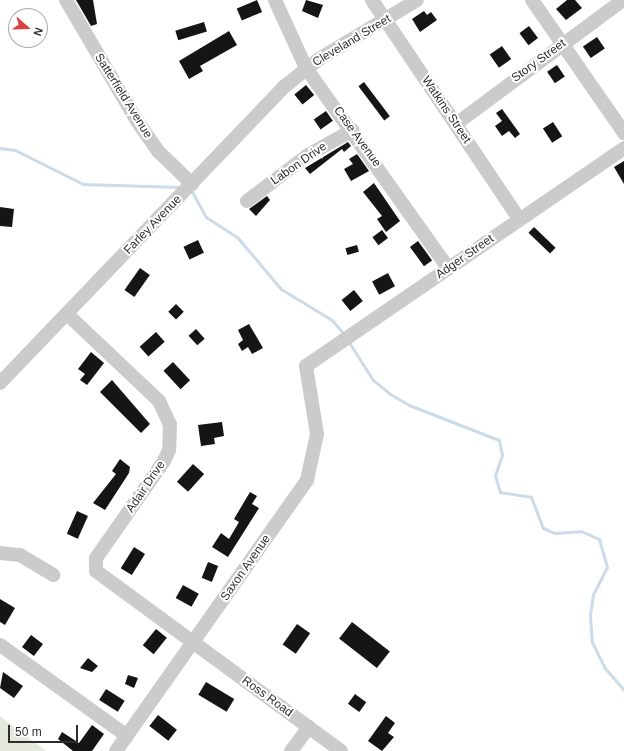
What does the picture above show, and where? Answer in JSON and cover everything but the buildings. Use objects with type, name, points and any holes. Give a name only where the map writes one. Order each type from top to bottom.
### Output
[{"type":"street","name":"Satterfield Avenue","points":[[66,0],[136,121],[159,152],[192,184]]},
{"type":"street","name":"Case Avenue","points":[[275,0],[306,68],[353,130],[448,268]]},
{"type":"street","name":"Watkins Street","points":[[372,0],[519,219]]},
{"type":"street","name":"Cleveland Street","points":[[306,68],[386,21],[417,0]]},
{"type":"street","points":[[532,0],[624,133]]},
{"type":"street","name":"Story Street","points":[[456,124],[562,44],[624,0]]},
{"type":"street","name":"Farley Avenue","points":[[0,383],[306,68]]},
{"type":"street","name":"Labon Drive","points":[[247,201],[308,155],[353,130]]},
{"type":"street","name":"Adger Street","points":[[306,366],[624,148]]},
{"type":"street","name":"Adair Drive","points":[[67,314],[159,401],[170,425],[169,450],[164,461],[96,558],[94,567],[194,644]]},
{"type":"street","name":"Saxon Avenue","points":[[116,751],[194,644],[307,480],[317,434],[306,366]]},
{"type":"street","points":[[0,552],[20,555],[53,575]]},
{"type":"street","name":"Ross Road","points":[[194,644],[341,751]]},
{"type":"street","points":[[0,645],[127,736]]},
{"type":"street","points":[[291,751],[308,727]]},
{"type":"shaded area","points":[[0,716],[46,751],[0,751]]},
{"type":"waterway","points":[[0,148],[15,150],[83,184],[178,187]]},
{"type":"waterway","points":[[191,190],[206,217],[238,238],[281,289],[332,320],[343,333]]},
{"type":"waterway","points":[[350,344],[373,380],[390,394],[409,405],[499,440],[502,455],[495,475],[500,492],[531,497],[543,528],[555,533],[581,531],[599,539],[607,567],[593,594],[590,616],[592,642],[604,667],[624,690]]}]
